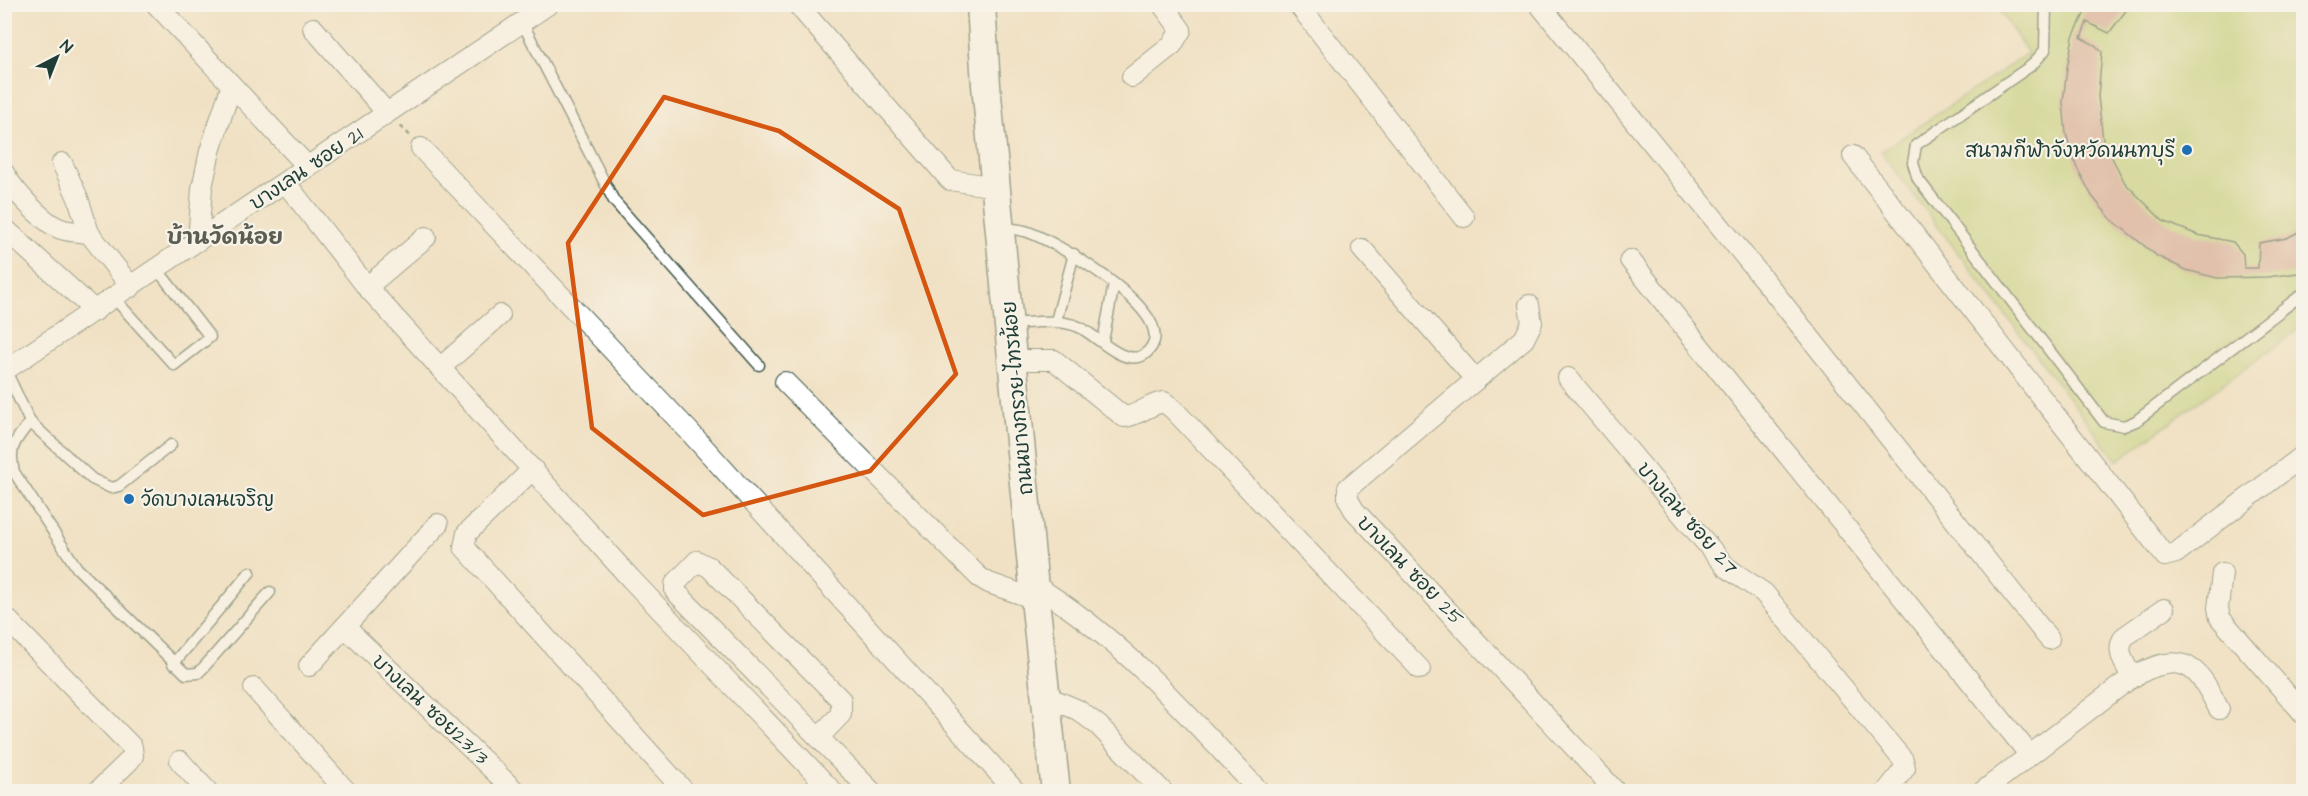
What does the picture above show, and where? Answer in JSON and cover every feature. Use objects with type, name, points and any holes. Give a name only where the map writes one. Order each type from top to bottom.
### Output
[{"type":"main road","name":"ถนนบางกรวย-ไทรน้อย","points":[[981,4],[996,187],[1056,792]]},
{"type":"street","points":[[156,4],[308,167]]},
{"type":"street","name":"บางเลน ซอย 21","points":[[5,371],[549,4]]},
{"type":"street","points":[[797,4],[950,180],[996,187]]},
{"type":"street","points":[[1132,77],[1172,45],[1181,30],[1162,4]]},
{"type":"street","points":[[1298,4],[1464,217]]},
{"type":"street","points":[[1539,4],[1781,301],[2049,639]]},
{"type":"street","points":[[313,28],[387,113]]},
{"type":"street","points":[[198,241],[202,188],[210,151],[231,87]]},
{"type":"street","points":[[421,148],[688,430],[1016,792]]},
{"type":"street","points":[[1853,156],[2165,556],[2176,554],[2304,455]]},
{"type":"street","points":[[62,164],[78,198],[89,233],[131,287]]},
{"type":"street","points":[[4,173],[22,197],[49,222],[61,229],[89,233]]},
{"type":"street","points":[[285,182],[367,287],[631,579],[833,792]]},
{"type":"street","points":[[4,228],[95,311]]},
{"type":"street","points":[[367,287],[426,237]]},
{"type":"street","points":[[1362,249],[1476,380]]},
{"type":"street","points":[[1630,260],[2029,754]]},
{"type":"street","name":"บางเลน ซอย 25","points":[[1529,305],[1532,323],[1524,339],[1348,488],[1348,499],[1354,510],[1616,792]]},
{"type":"street","points":[[440,368],[500,315]]},
{"type":"street","points":[[1013,360],[1054,360],[1124,417],[1131,417],[1164,402],[1173,408],[1420,669]]},
{"type":"street","name":"บางเลน ซอย 27","points":[[1568,378],[1726,567],[1764,593],[1903,759],[1905,768],[1886,792]]},
{"type":"street","points":[[785,382],[979,577],[989,583],[1035,592],[1071,608],[1104,634],[1260,792]]},
{"type":"street","points":[[533,469],[466,533],[464,547],[685,792]]},
{"type":"street","points":[[309,666],[438,524]]},
{"type":"street","points":[[820,736],[841,714],[841,700],[709,567],[697,561],[675,584],[675,591],[820,736],[872,792]]},
{"type":"street","points":[[2222,573],[2218,608],[2220,618],[2304,714]]},
{"type":"street","points":[[2132,677],[2120,652],[2120,643],[2124,637],[2164,609]]},
{"type":"street","points":[[5,617],[132,747],[132,756],[129,761],[97,792]]},
{"type":"street","name":"บางเลน ซอย23/3","points":[[345,627],[516,792]]},
{"type":"street","points":[[1982,792],[2132,677],[2165,664],[2182,664],[2194,670],[2219,709]]},
{"type":"street","points":[[254,688],[347,792]]},
{"type":"street","points":[[1045,696],[1078,710],[1098,724],[1163,792]]},
{"type":"street","points":[[180,761],[208,792]]},
{"type":"lane","points":[[2046,4],[2045,50],[2032,65],[1916,145],[1913,163],[1918,179],[2104,422],[2124,426],[2136,421],[2304,293]]},
{"type":"lane","points":[[522,22],[614,201],[759,365]]},
{"type":"lane","points":[[1000,227],[1027,231],[1074,254],[1146,312],[1155,339],[1146,354],[1137,358],[1122,355],[1076,326],[1056,321],[1010,324]]},
{"type":"lane","points":[[1056,321],[1074,254]]},
{"type":"lane","points":[[114,298],[174,365],[210,337],[157,269]]},
{"type":"lane","points":[[1103,341],[1114,284]]},
{"type":"lane","points":[[5,371],[30,422],[92,479],[111,488],[119,486],[171,445]]},
{"type":"lane","points":[[30,422],[12,446],[10,456],[14,472],[77,568],[173,664],[186,674],[198,673],[270,592]]},
{"type":"lane","points":[[173,664],[250,572]]},
{"type":"path","points":[[387,113],[421,148]]},
{"type":"highlighted area","points":[[664,97],[779,131],[899,209],[956,374],[870,471],[703,515],[592,428],[568,243]]},
{"type":"green space","points":[[1996,5],[2303,5],[2303,326],[2117,461],[1881,152],[2028,53]]},
{"type":"building","points":[[2089,4],[2131,4],[2109,33],[2087,22],[2081,38],[2095,45],[2102,52],[2098,96],[2103,140],[2125,183],[2163,221],[2198,235],[2233,242],[2243,254],[2244,268],[2258,268],[2259,243],[2287,238],[2304,229],[2304,270],[2298,273],[2267,277],[2217,278],[2186,270],[2157,256],[2111,219],[2092,196],[2076,166],[2066,134],[2063,102],[2073,37]]},
{"type":"place","name":"สนามกีฬาจังหวัดนนทบุรี","points":[[2187,150]]},
{"type":"place","name":"วัดบางเลนเจริญ","points":[[129,499]]},
{"type":"district","name":"บ้านวัดน้อย","points":[[225,236]]}]
